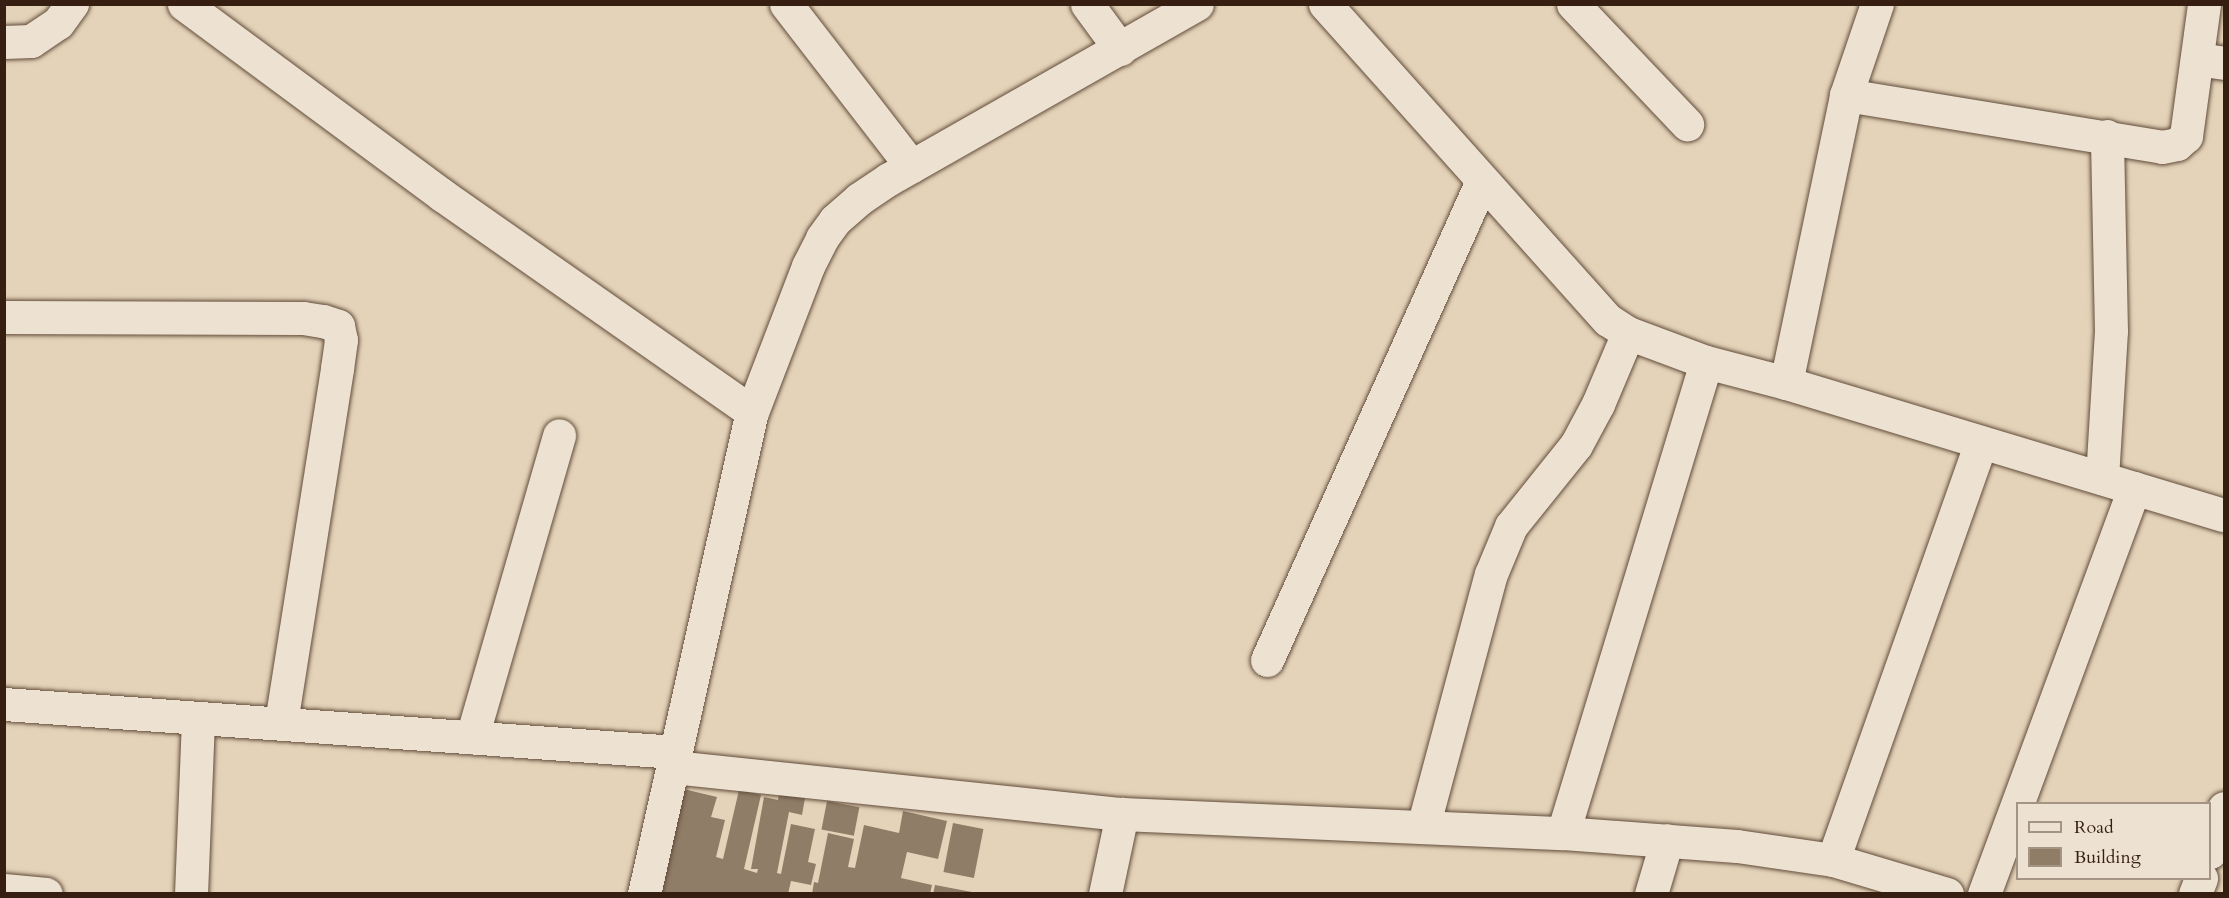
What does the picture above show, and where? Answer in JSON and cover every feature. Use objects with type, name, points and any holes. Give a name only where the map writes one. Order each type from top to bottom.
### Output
[{"type":"street","points":[[4,42],[31,40],[58,23],[72,4]]},
{"type":"street","points":[[184,4],[452,202],[752,412]]},
{"type":"street","points":[[786,4],[911,166]]},
{"type":"street","points":[[1087,4],[1120,49]]},
{"type":"street","points":[[644,894],[752,412],[808,266],[822,238],[835,220],[859,199],[911,166],[1197,4]]},
{"type":"street","points":[[1325,4],[1608,320],[1628,333],[1706,362],[1786,383],[2224,515]]},
{"type":"street","points":[[1573,4],[1687,123]]},
{"type":"street","points":[[1786,383],[1846,95],[1877,4]]},
{"type":"street","points":[[1846,95],[2107,136],[2162,147],[2177,144],[2186,136],[2211,61],[2204,4]]},
{"type":"street","points":[[2102,478],[2111,330],[2107,136]]},
{"type":"street","points":[[1267,660],[1482,181]]},
{"type":"street","points":[[4,317],[303,318],[338,326],[340,340],[337,369],[281,724]]},
{"type":"street","points":[[1423,827],[1491,574],[1511,526],[1576,445],[1598,404],[1628,333]]},
{"type":"street","points":[[1563,832],[1706,362]]},
{"type":"street","points":[[472,737],[559,435]]},
{"type":"street","points":[[1833,860],[1981,442]]},
{"type":"street","points":[[2017,802],[2134,488]]},
{"type":"street","points":[[4,704],[472,737],[1122,814],[1563,832],[1737,846],[1833,860],[1947,894]]},
{"type":"street","points":[[190,894],[198,718]]},
{"type":"street","points":[[1983,894],[2016,805]]},
{"type":"street","points":[[2211,849],[2224,808]]},
{"type":"street","points":[[1105,894],[1122,814]]},
{"type":"street","points":[[1651,894],[1668,840]]},
{"type":"street","points":[[4,890],[46,894]]},
{"type":"building","points":[[675,787],[717,797],[711,817],[725,820],[716,857],[723,859],[739,790],[761,795],[744,869],[757,873],[758,869],[751,869],[764,797],[778,800],[779,793],[805,798],[802,815],[789,812],[777,873],[781,874],[791,824],[815,829],[808,862],[816,864],[811,885],[791,881],[788,894],[654,894]]},
{"type":"building","points":[[827,801],[859,807],[854,836],[821,829]]},
{"type":"building","points":[[903,811],[947,821],[938,859],[907,852],[901,878],[932,885],[930,894],[812,894],[814,882],[818,883],[828,833],[854,839],[848,867],[855,868],[864,825],[899,833]]},
{"type":"building","points":[[953,823],[983,829],[974,878],[943,872]]},
{"type":"building","points":[[935,885],[972,892],[971,894],[933,894]]}]
